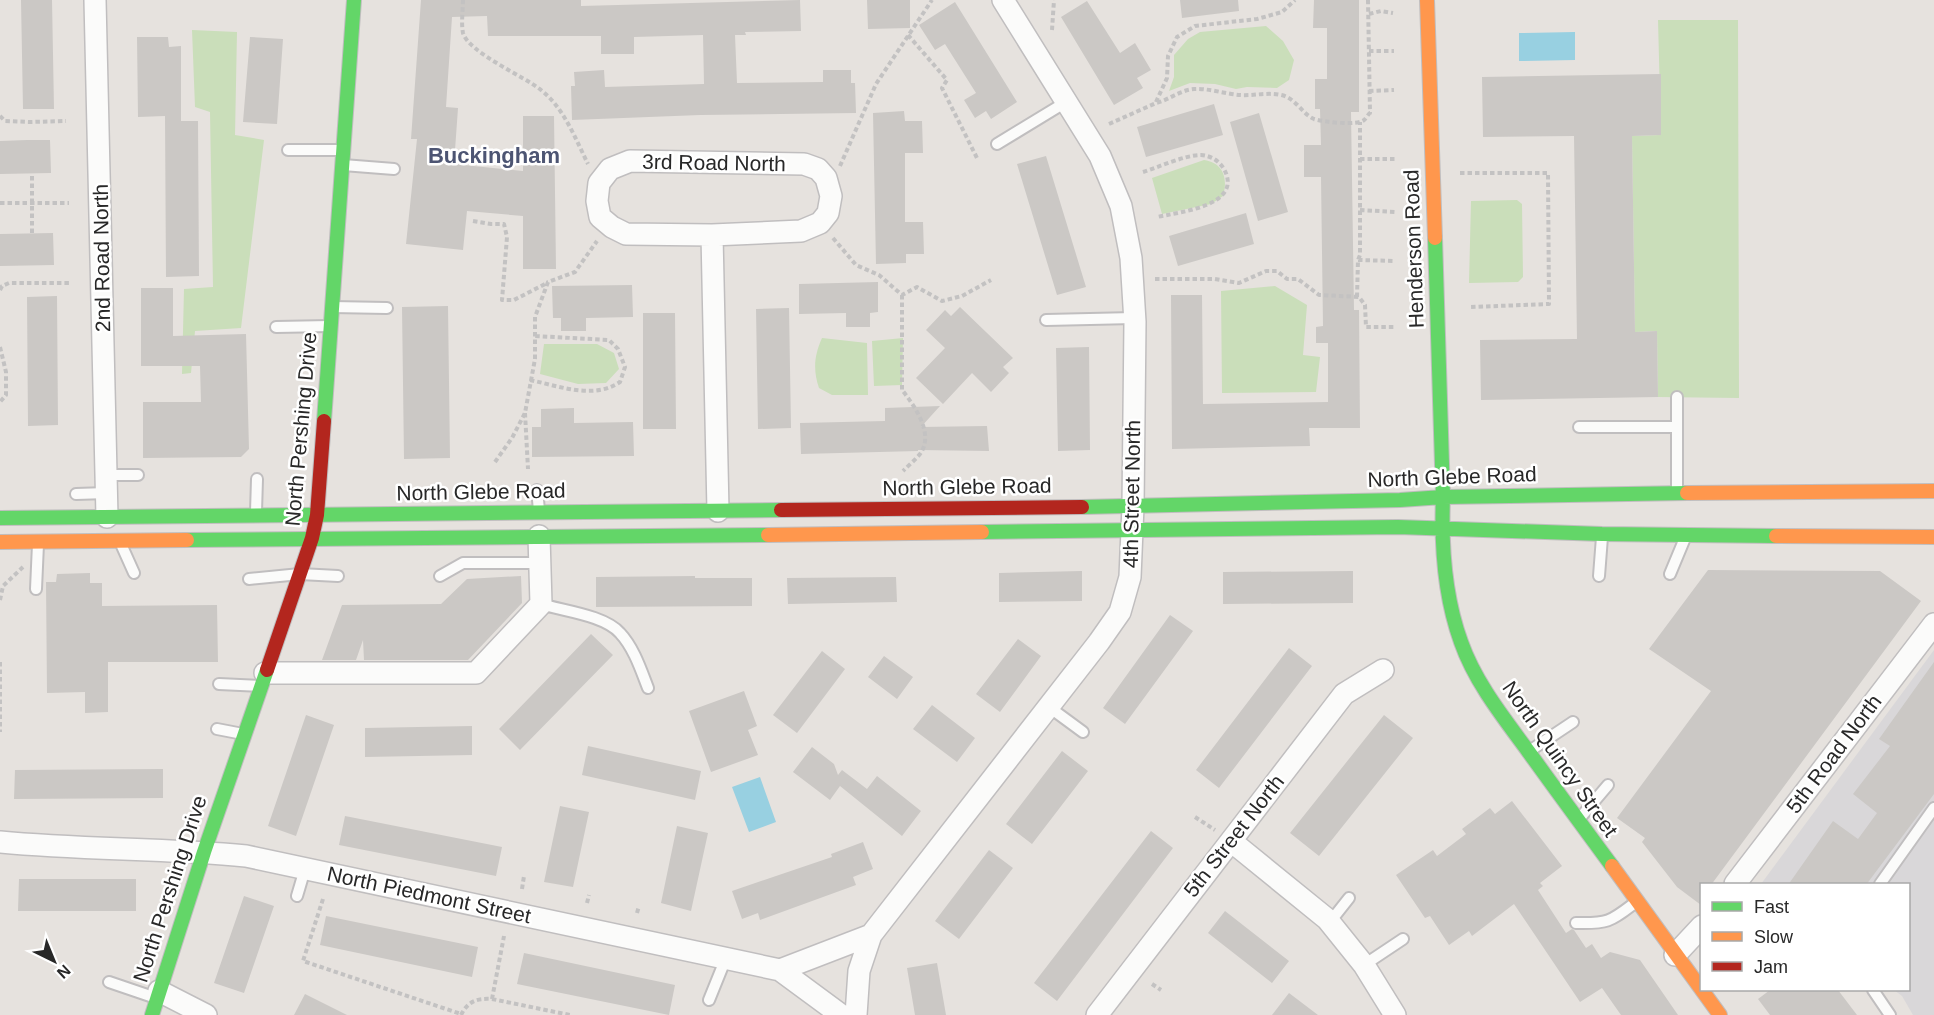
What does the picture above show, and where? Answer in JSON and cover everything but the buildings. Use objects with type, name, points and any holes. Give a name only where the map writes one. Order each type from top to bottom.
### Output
[{"type":"main road","name":"North Pershing Drive","points":[[152,1015],[204,852],[312,538],[317,514],[354,0]]},
{"type":"main road","name":"Henderson Road","points":[[1427,0],[1443,496]]},
{"type":"main road","name":"North Glebe Road","points":[[0,518],[1133,506],[1400,500],[1443,496],[1832,490],[1934,492]]},
{"type":"main road","name":"North Quincy Street","points":[[1443,496],[1441,529],[1446,587],[1456,627],[1470,664],[1499,712],[1700,988]]},
{"type":"main road","points":[[718,511],[718,535]]},
{"type":"main road","points":[[539,512],[539,536]]},
{"type":"main road","name":"North Glebe Road","points":[[0,542],[1398,527],[1602,534],[1934,537]]},
{"type":"main road","name":"North Quincy Street","points":[[1702,991],[1720,1015]]},
{"type":"street","name":"2nd Road North","points":[[95,0],[107,516]]},
{"type":"street","name":"4th Street North","points":[[856,1015],[859,971],[871,935],[1100,642],[1120,612],[1130,577],[1133,506],[1134,318],[1131,258],[1121,206],[1100,156],[1003,0]]},
{"type":"street","name":"3rd Road North","points":[[630,161],[804,164],[818,169],[826,178],[831,196],[828,213],[820,223],[801,231],[712,234],[626,234],[612,227],[600,217],[597,201],[599,183],[610,169],[630,161]]},
{"type":"street","points":[[712,234],[718,511]]},
{"type":"street","points":[[263,680],[476,673],[541,604],[539,536]]},
{"type":"street","name":"5th Road North","points":[[1737,883],[1934,624]]},
{"type":"street","name":"5th Street North","points":[[1097,1015],[1344,694],[1383,670]]},
{"type":"street","points":[[1231,841],[1330,922],[1364,965],[1395,1015]]},
{"type":"street","name":"North Piedmont Street","points":[[0,842],[62,848],[204,852],[246,856],[780,970],[841,1015]]},
{"type":"street","points":[[1676,955],[1700,927]]},
{"type":"street","name":"4th Street North","points":[[780,970],[806,958],[837,949],[871,935]]},
{"type":"street","points":[[158,994],[206,1015]]},
{"type":"lane","points":[[997,144],[1066,102]]},
{"type":"lane","points":[[288,150],[343,150]]},
{"type":"lane","points":[[342,165],[394,169]]},
{"type":"lane","points":[[332,307],[387,308]]},
{"type":"lane","points":[[1046,320],[1134,318]]},
{"type":"lane","points":[[276,327],[331,326]]},
{"type":"lane","points":[[1677,397],[1677,493]]},
{"type":"lane","points":[[1579,427],[1677,427]]},
{"type":"lane","points":[[76,494],[138,475]]},
{"type":"lane","points":[[256,516],[257,479]]},
{"type":"lane","points":[[537,490],[539,512]]},
{"type":"lane","points":[[1599,576],[1602,534]]},
{"type":"lane","points":[[1670,574],[1686,535]]},
{"type":"lane","points":[[120,541],[134,573]]},
{"type":"lane","points":[[36,589],[38,542]]},
{"type":"lane","points":[[440,576],[463,563],[540,563]]},
{"type":"lane","points":[[249,579],[300,574],[338,576]]},
{"type":"lane","points":[[541,604],[600,620],[620,632],[636,659],[648,688]]},
{"type":"lane","points":[[219,684],[263,680]]},
{"type":"lane","points":[[1049,707],[1083,732]]},
{"type":"lane","points":[[1528,752],[1573,722]]},
{"type":"lane","points":[[217,729],[244,734]]},
{"type":"lane","points":[[1578,821],[1608,785]]},
{"type":"lane","points":[[1881,883],[1934,808]]},
{"type":"lane","points":[[297,896],[305,869]]},
{"type":"lane","points":[[1330,922],[1349,898]]},
{"type":"lane","points":[[1576,923],[1595,924],[1612,920],[1637,902]]},
{"type":"lane","points":[[1364,965],[1403,939]]},
{"type":"lane","points":[[709,1000],[726,958]]},
{"type":"lane","points":[[109,982],[158,994]]},
{"type":"lane","points":[[1874,991],[1890,1015]]},
{"type":"path","points":[[463,0],[463,33],[470,43],[486,56],[541,90],[560,109],[599,183]]},
{"type":"path","points":[[835,171],[843,162],[876,84],[932,0]]},
{"type":"path","points":[[1052,30],[1054,0]]},
{"type":"path","points":[[1156,103],[1167,78],[1168,56],[1177,37],[1195,26],[1257,19],[1282,12],[1295,0]]},
{"type":"path","points":[[1109,123],[1176,94],[1195,89],[1244,96],[1284,95],[1296,102],[1312,119],[1332,123],[1365,120],[1370,112],[1368,0]]},
{"type":"path","points":[[1369,14],[1381,11],[1393,13]]},
{"type":"path","points":[[908,35],[947,80],[942,88],[977,159]]},
{"type":"path","points":[[1369,51],[1394,51]]},
{"type":"path","points":[[1369,91],[1394,90]]},
{"type":"path","points":[[0,116],[5,121],[66,121]]},
{"type":"path","points":[[1357,297],[1360,255],[1360,122]]},
{"type":"path","points":[[1143,171],[1198,155],[1208,156],[1219,162],[1226,173],[1228,185],[1222,197],[1212,203],[1157,217]]},
{"type":"path","points":[[1360,159],[1395,159]]},
{"type":"path","points":[[32,173],[32,234]]},
{"type":"path","points":[[1460,173],[1548,173],[1549,304],[1471,307]]},
{"type":"path","points":[[0,203],[69,203]]},
{"type":"path","points":[[1360,210],[1395,212]]},
{"type":"path","points":[[473,221],[504,224],[507,237],[502,300],[514,300],[548,282],[575,272],[599,238]]},
{"type":"path","points":[[828,233],[856,265],[879,275],[902,295],[902,390],[916,407],[925,434],[922,452],[903,471]]},
{"type":"path","points":[[1358,260],[1395,261]]},
{"type":"path","points":[[1155,279],[1215,279],[1239,283],[1266,271],[1277,271],[1287,279],[1298,279],[1319,296],[1359,297],[1365,305],[1366,327],[1396,327]]},
{"type":"path","points":[[902,295],[917,287],[942,301],[962,296],[991,280]]},
{"type":"path","points":[[528,469],[525,412],[535,359],[535,317],[548,282]]},
{"type":"path","points":[[0,290],[2,286],[9,283],[69,283]]},
{"type":"path","points":[[530,380],[594,392],[608,389],[620,382],[625,367],[618,349],[609,340],[535,336]]},
{"type":"path","points":[[0,347],[6,372],[6,395],[0,402]]},
{"type":"path","points":[[495,462],[512,438],[525,412]]},
{"type":"path","points":[[0,600],[3,586],[23,567]]},
{"type":"path","points":[[0,662],[0,732]]},
{"type":"path","points":[[522,889],[524,876]]},
{"type":"path","points":[[587,903],[589,895]]},
{"type":"path","points":[[323,899],[303,961],[461,1015],[467,1005],[479,998],[570,1015]]},
{"type":"path","points":[[637,913],[639,906]]},
{"type":"path","points":[[492,999],[504,936]]},
{"type":"path","points":[[1152,984],[1161,990]]},
{"type":"shaded area","points":[[1934,650],[1934,1015],[1913,1015],[1902,996],[1895,991],[1910,991],[1910,883],[1762,883]]},
{"type":"green space","points":[[1658,20],[1738,20],[1739,398],[1658,397],[1657,331],[1635,332],[1632,136],[1661,135]]},
{"type":"green space","points":[[1266,26],[1283,41],[1294,60],[1289,80],[1277,88],[1236,89],[1215,84],[1190,83],[1169,91],[1174,77],[1174,55],[1188,39],[1200,32]]},
{"type":"green space","points":[[192,30],[237,32],[235,135],[264,140],[241,328],[195,331],[191,373],[182,374],[184,289],[213,287],[210,112],[195,107]]},
{"type":"green space","points":[[1204,160],[1216,164],[1223,173],[1225,184],[1223,196],[1211,204],[1162,214],[1152,178]]},
{"type":"green space","points":[[1517,200],[1522,204],[1523,277],[1518,282],[1469,283],[1471,201]]},
{"type":"green space","points":[[1275,286],[1307,305],[1303,355],[1320,357],[1316,392],[1222,393],[1221,291]]},
{"type":"green space","points":[[822,338],[867,343],[868,395],[832,395],[819,388],[815,363]]},
{"type":"green space","points":[[903,338],[902,385],[874,386],[872,341]]},
{"type":"green space","points":[[544,344],[597,344],[614,353],[619,369],[606,383],[578,384],[540,374]]},
{"type":"water","points":[[1575,32],[1575,60],[1519,61],[1519,33]]},
{"type":"water","points":[[760,777],[776,822],[749,832],[732,787]]},
{"type":"traffic: fast","points":[[324,421],[354,0]]},
{"type":"traffic: fast","points":[[1435,238],[1443,552],[1447,588],[1455,624],[1467,657],[1490,699],[1612,866]]},
{"type":"traffic: fast","points":[[1082,507],[1687,493]]},
{"type":"traffic: fast","points":[[0,518],[781,510]]},
{"type":"traffic: fast","points":[[982,532],[1398,527],[1602,534],[1776,536]]},
{"type":"traffic: fast","points":[[187,540],[768,535]]},
{"type":"traffic: fast","points":[[152,1015],[204,852],[267,670]]},
{"type":"traffic: slow","points":[[1427,0],[1435,238]]},
{"type":"traffic: slow","points":[[1687,493],[1934,491]]},
{"type":"traffic: slow","points":[[768,535],[982,532]]},
{"type":"traffic: slow","points":[[1776,536],[1934,537]]},
{"type":"traffic: slow","points":[[0,542],[187,540]]},
{"type":"traffic: slow","points":[[1612,866],[1700,987]]},
{"type":"traffic: slow","points":[[1703,991],[1720,1015]]},
{"type":"traffic: jam","points":[[267,670],[312,538],[317,515],[324,421]]},
{"type":"traffic: jam","points":[[781,510],[1082,507]]},
{"type":"district","name":"Buckingham","points":[[494,155]]}]
